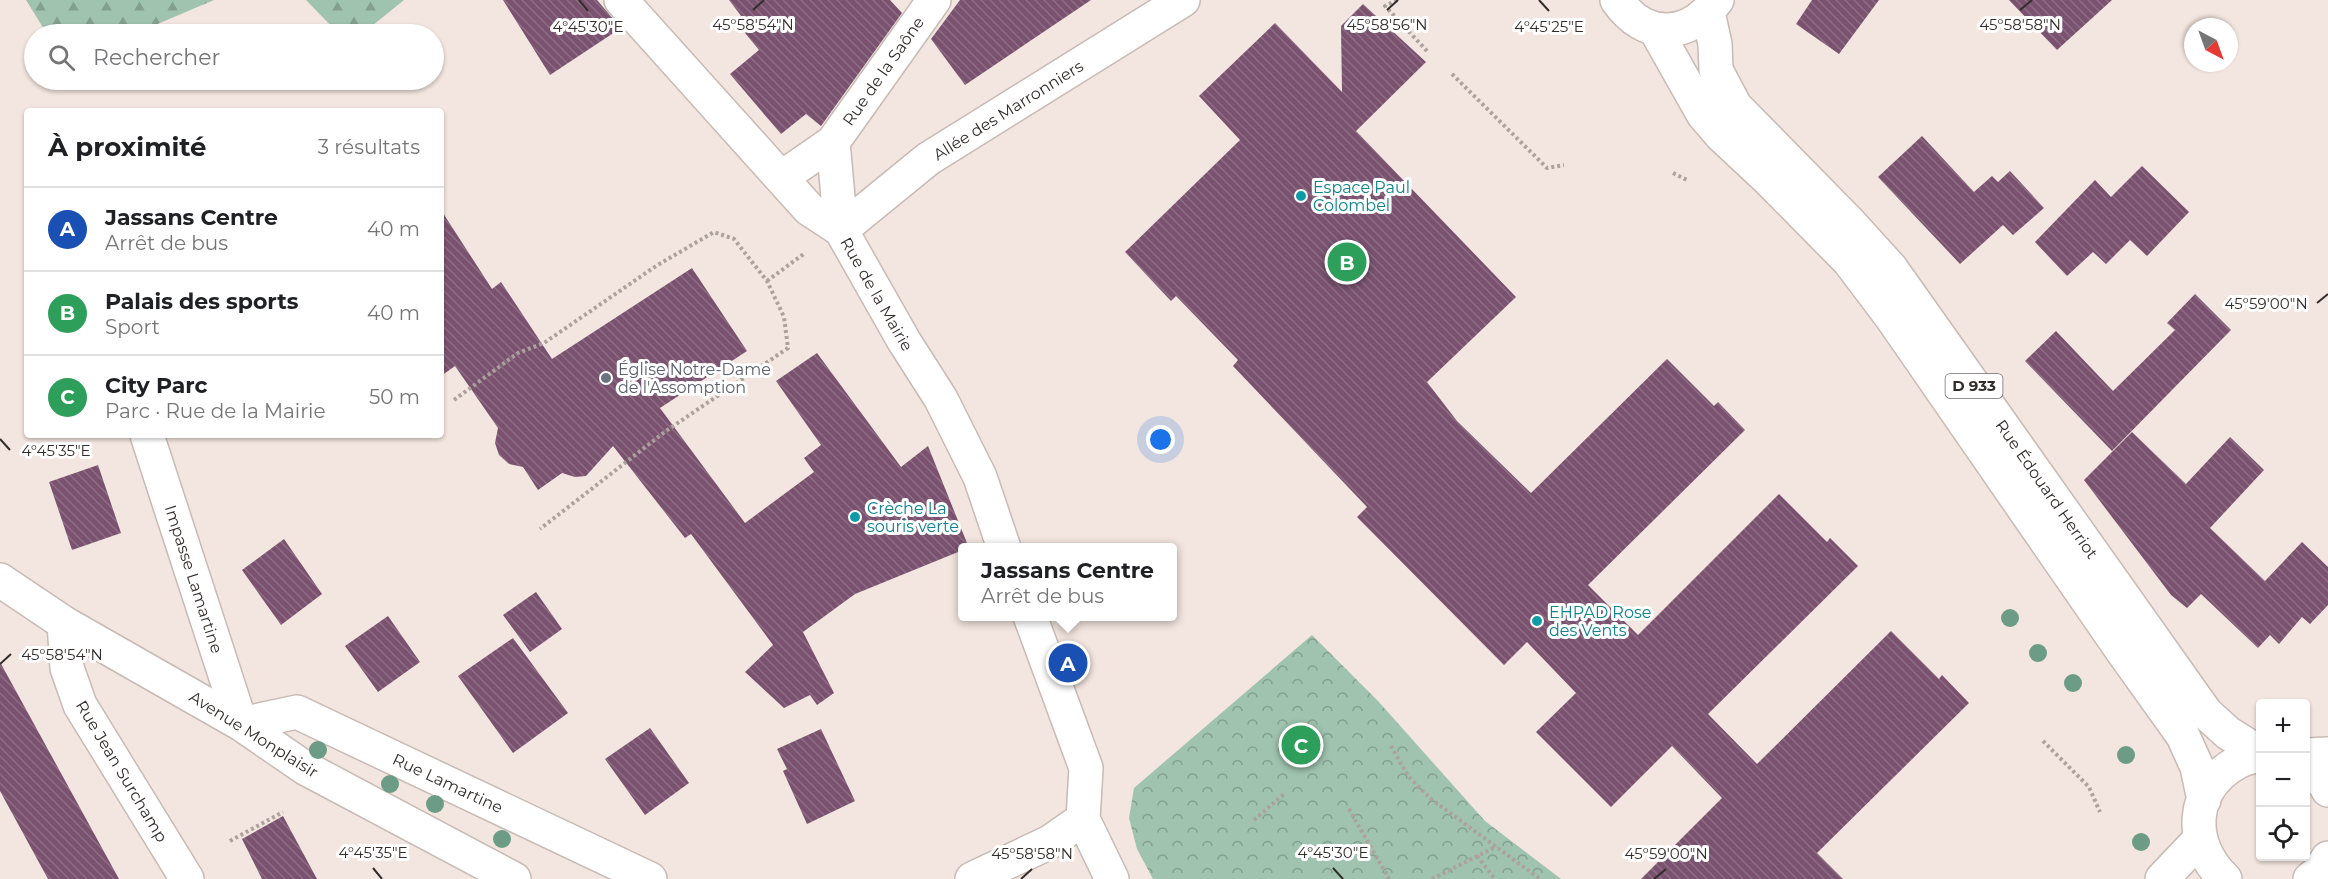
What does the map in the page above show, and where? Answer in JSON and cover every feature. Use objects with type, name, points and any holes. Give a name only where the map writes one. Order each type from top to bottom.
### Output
[{"type":"street","name":"Rue de la Mairie","points":[[621,0],[809,209],[841,230],[940,399],[980,477],[1002,543]]},
{"type":"street","name":"Rue de la Saône","points":[[781,178],[833,142],[934,0]]},
{"type":"street","name":"Allée des Marronniers","points":[[841,230],[928,159],[1183,0]]},
{"type":"street","points":[[1617,0],[1632,18],[1655,29],[1678,29],[1689,25],[1712,6]]},
{"type":"street","name":"Rue Édouard Herriot","points":[[1712,6],[1716,70],[1735,106],[1890,267],[2206,713],[2228,733],[2258,753]]},
{"type":"street","name":"Rue Édouard Herriot","points":[[1655,29],[1703,114],[1721,135],[1849,261],[1892,318],[2183,736],[2197,767],[2204,800]]},
{"type":"street","name":"Rue de la Saône","points":[[833,142],[841,230]]},
{"type":"street","name":"Impasse Lamartine","points":[[148,438],[241,724]]},
{"type":"street","name":"Avenue Monplaisir","points":[[0,580],[64,623],[241,724],[304,768],[514,879]]},
{"type":"street","points":[[1032,621],[1086,768],[1083,819],[1112,879]]},
{"type":"street","name":"Rue Jean Surchamp","points":[[64,623],[67,668],[80,705],[187,879]]},
{"type":"street","name":"Rue Lamartine","points":[[241,724],[297,712],[650,879]]},
{"type":"street","points":[[2310,755],[2328,754]]},
{"type":"street","points":[[2225,879],[2208,861],[2200,839],[2199,815],[2206,792],[2220,774],[2240,761],[2256,755]]},
{"type":"street","points":[[2310,770],[2328,790]]},
{"type":"street","points":[[972,879],[1050,842],[1083,819]]},
{"type":"street","points":[[2162,879],[2200,839]]},
{"type":"street","points":[[2310,879],[2319,872],[2328,858]]},
{"type":"path","points":[[1397,0],[1385,6],[1427,51]]},
{"type":"path","points":[[1452,74],[1547,168],[1564,165]]},
{"type":"path","points":[[1673,173],[1689,182]]},
{"type":"path","points":[[454,400],[518,354],[544,343],[656,266],[714,232],[734,239],[767,281],[784,317],[788,348],[666,431],[540,529]]},
{"type":"path","points":[[767,281],[812,248]]},
{"type":"path","points":[[2043,741],[2088,787],[2100,812]]},
{"type":"path","points":[[1391,746],[1408,776],[1431,799],[1540,879]]},
{"type":"path","points":[[1254,820],[1284,794]]},
{"type":"path","points":[[1349,809],[1389,879]]},
{"type":"path","points":[[230,841],[283,812]]},
{"type":"path","points":[[1432,879],[1497,846]]},
{"type":"path","points":[[1477,856],[1495,879]]},
{"type":"green space","points":[[26,0],[214,0],[158,24],[41,24]]},
{"type":"green space","points":[[306,0],[404,0],[374,24],[329,24]]},
{"type":"green space","points":[[1312,635],[1378,701],[1485,821],[1561,879],[1153,879],[1137,849],[1129,818],[1134,788]]},
{"type":"building","points":[[503,0],[597,0],[621,28],[550,75]]},
{"type":"building","points":[[729,0],[890,0],[902,13],[821,126],[806,114],[781,134],[730,74],[759,50],[745,33],[751,29]]},
{"type":"building","points":[[960,0],[1091,0],[965,85],[931,39]]},
{"type":"building","points":[[1812,0],[1879,0],[1839,54],[1796,24]]},
{"type":"building","points":[[2009,0],[2112,0],[2057,50]]},
{"type":"building","points":[[1363,4],[1426,62],[1356,131],[1516,297],[1427,382],[1457,421],[1531,493],[1667,359],[1714,406],[1718,402],[1745,430],[1588,585],[1638,635],[1779,494],[1827,542],[1830,538],[1858,566],[1708,714],[1757,764],[1891,631],[1939,679],[1942,675],[1969,703],[1817,853],[1843,879],[1641,879],[1722,798],[1672,746],[1611,807],[1536,732],[1576,693],[1527,642],[1504,665],[1357,517],[1367,507],[1233,366],[1238,360],[1176,296],[1171,301],[1125,252],[1240,140],[1199,96],[1275,23],[1342,92],[1341,26]]},
{"type":"building","points":[[1922,136],[1974,192],[1992,176],[1998,182],[2010,171],[2044,208],[2013,235],[2003,225],[1960,264],[1878,177]]},
{"type":"building","points":[[2142,166],[2189,212],[2147,256],[2130,240],[2106,264],[2093,252],[2067,276],[2035,242],[2095,180],[2111,197]]},
{"type":"building","points":[[444,215],[492,289],[501,282],[552,359],[692,268],[747,351],[660,408],[745,523],[814,472],[804,458],[821,445],[776,381],[817,353],[901,467],[928,446],[967,543],[958,543],[958,552],[855,594],[803,632],[834,693],[817,705],[810,695],[784,708],[745,672],[773,645],[691,534],[685,538],[613,446],[586,476],[575,477],[562,473],[538,490],[523,467],[509,464],[499,455],[495,443],[498,428],[455,366],[444,374]]},
{"type":"building","points":[[2195,294],[2231,330],[2112,451],[2025,361],[2056,331],[2113,391],[2175,330],[2167,323]]},
{"type":"building","points":[[2132,432],[2186,484],[2230,437],[2264,470],[2210,528],[2265,581],[2302,542],[2328,567],[2328,605],[2310,624],[2302,617],[2279,644],[2270,635],[2258,648],[2201,594],[2187,608],[2171,595],[2084,480]]},
{"type":"building","points":[[98,465],[121,533],[72,550],[49,482]]},
{"type":"building","points":[[284,539],[322,594],[281,625],[242,570]]},
{"type":"building","points":[[536,592],[562,629],[530,652],[503,615]]},
{"type":"building","points":[[388,616],[420,662],[378,692],[345,646]]},
{"type":"building","points":[[513,638],[568,713],[513,753],[458,676]]},
{"type":"building","points":[[0,662],[119,879],[48,879],[0,791]]},
{"type":"building","points":[[650,728],[689,783],[645,815],[605,759]]},
{"type":"building","points":[[821,729],[855,801],[807,824],[783,771],[787,769],[777,749]]},
{"type":"building","points":[[283,816],[317,879],[262,879],[242,839]]},
{"type":"place","name":"Espace Paul Colombel","points":[[1301,196]]},
{"type":"place","name":"Palais des sports","points":[[1347,262]]},
{"type":"place","name":"Église Notre-Dame de l'Assomption","points":[[606,378]]},
{"type":"place","name":"Crèche La souris verte","points":[[855,517]]},
{"type":"place","name":"EHPAD Rose des Vents","points":[[1537,621]]},
{"type":"place","name":"Jassans Centre","points":[[1068,663]]},
{"type":"place","name":"City Parc","points":[[1301,745]]}]
